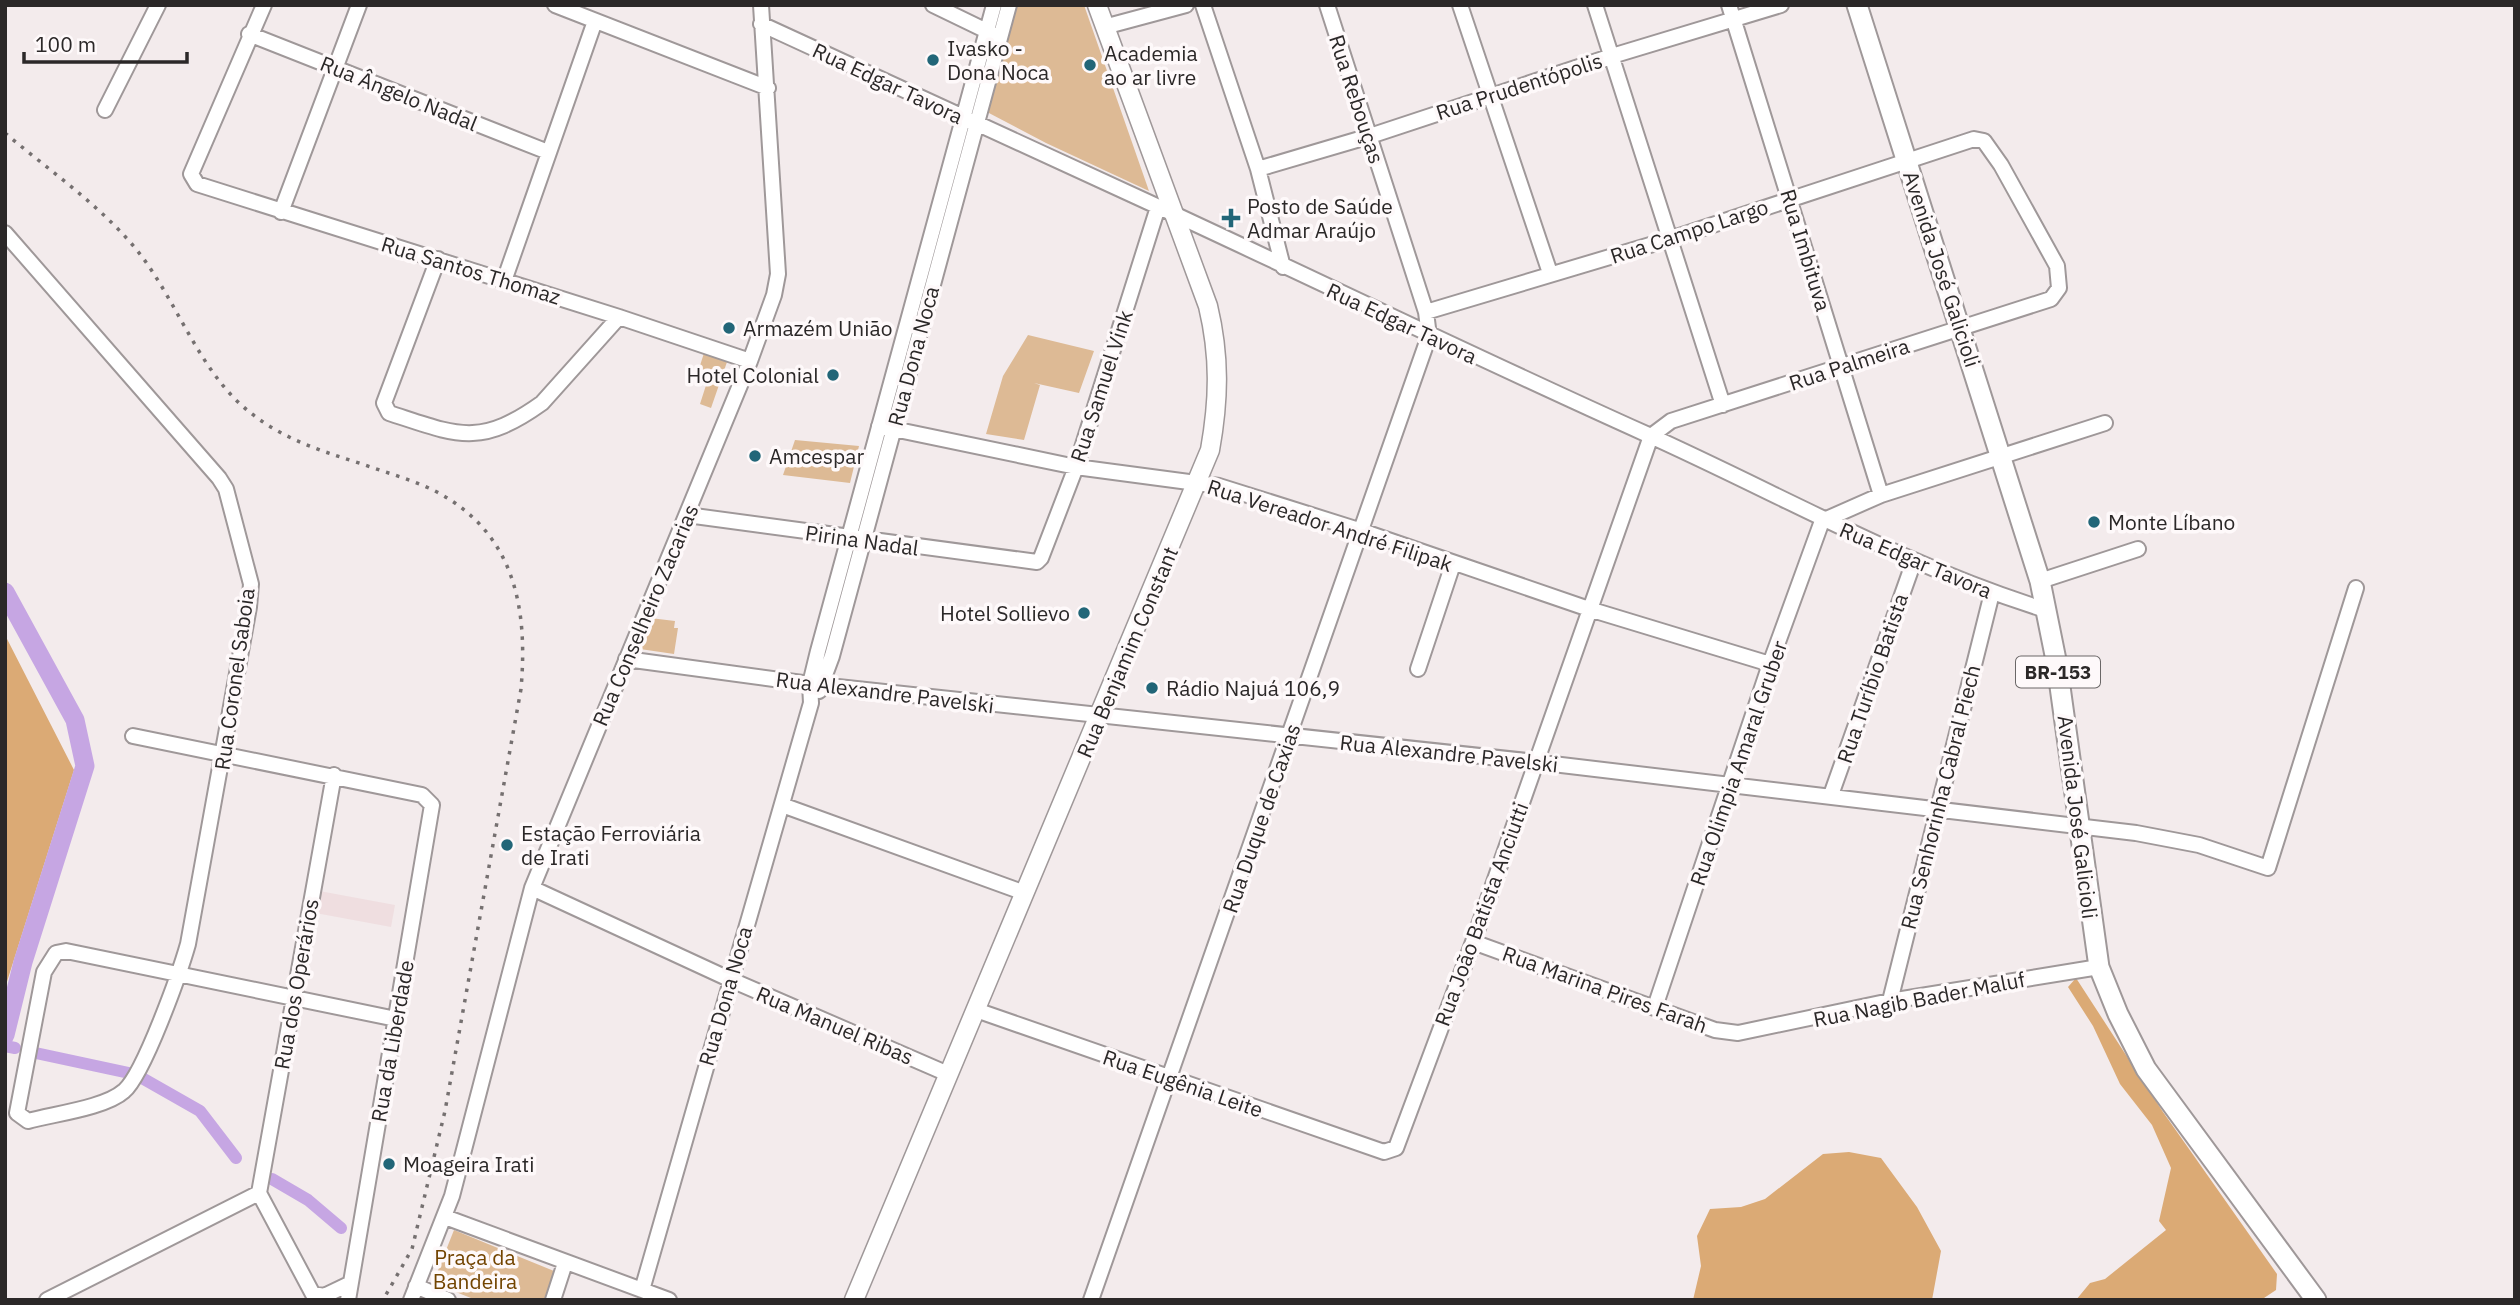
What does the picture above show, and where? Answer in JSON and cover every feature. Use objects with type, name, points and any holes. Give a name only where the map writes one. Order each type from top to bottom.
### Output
[{"type":"highway","name":"Avenida José Galicioli","points":[[1857,5],[2040,581],[2069,742],[2078,826],[2099,967],[2118,1014],[2146,1069],[2316,1300]]},
{"type":"main road","name":"Rua Benjamim Constant","points":[[844,1300],[857,1291],[1199,482],[1210,450],[1216,419],[1219,376],[1216,340],[1208,306],[1165,210],[1097,5]]},
{"type":"street","points":[[106,110],[158,5]]},
{"type":"street","points":[[249,34],[264,5]]},
{"type":"street","points":[[281,212],[359,5]]},
{"type":"street","points":[[555,5],[768,88]]},
{"type":"street","name":"Rua Conselheiro Zacarias","points":[[411,1295],[445,1217],[532,888],[750,362],[774,295],[778,274],[761,5]]},
{"type":"street","points":[[933,5],[993,34]]},
{"type":"street","name":"Rua Dona Noca","points":[[816,684],[848,538],[879,426],[929,272],[970,122],[993,34],[994,5]]},
{"type":"street","name":"Rua Dona Noca","points":[[993,34],[1009,5]]},
{"type":"street","points":[[1104,27],[1186,5]]},
{"type":"street","points":[[1203,5],[1258,169],[1283,267]]},
{"type":"street","name":"Rua Rebouças","points":[[1327,5],[1426,312]]},
{"type":"street","points":[[1460,5],[1550,273]]},
{"type":"street","points":[[1595,5],[1723,405]]},
{"type":"street","name":"Rua Imbituva","points":[[1729,5],[1881,495]]},
{"type":"street","name":"Rua Prudentópolis","points":[[1258,169],[1781,5]]},
{"type":"street","points":[[504,281],[595,21]]},
{"type":"street","name":"Rua Edgar Tavora","points":[[761,24],[1165,210],[1429,336],[1651,436],[1822,520],[1992,593],[2046,610]]},
{"type":"street","name":"Rua Ângelo Nadal","points":[[249,34],[548,152]]},
{"type":"street","name":"Rua Santos Thomaz","points":[[249,34],[191,174],[197,184],[619,317],[750,362]]},
{"type":"street","name":"Rua Campo Largo","points":[[1426,312],[1670,239],[1974,139],[1984,141],[2000,165],[2057,266],[2059,288],[2051,299]]},
{"type":"street","name":"Rua Samuel Vink","points":[[1037,562],[1041,558],[1076,467],[1165,210]]},
{"type":"street","name":"Rua Coronel Saboia","points":[[5,233],[226,489],[250,584],[225,755],[188,944],[180,973],[141,1064],[125,1090],[106,1101],[27,1121],[17,1113],[44,972],[55,953],[65,951],[180,973]]},
{"type":"street","points":[[438,259],[384,403],[389,413],[444,432],[483,434],[528,413],[542,403],[619,317]]},
{"type":"street","name":"Rua Dona Noca","points":[[642,1290],[810,703],[863,540],[894,430],[929,272]]},
{"type":"street","name":"Rua Palmeira","points":[[1651,436],[1671,421],[2051,299]]},
{"type":"street","points":[[1426,312],[1429,336]]},
{"type":"street","name":"Rua Duque de Caxias","points":[[1091,1300],[1429,336]]},
{"type":"street","points":[[1822,520],[1881,495],[2105,423]]},
{"type":"street","name":"Rua Vereador André Filipak","points":[[879,426],[1076,467],[1219,486],[1362,531],[1588,609],[1770,664]]},
{"type":"street","name":"Rua João Batista Anciutti","points":[[1391,1152],[1396,1148],[1473,942],[1651,436]]},
{"type":"street","name":"Pirina Nadal","points":[[687,515],[1037,562]]},
{"type":"street","name":"Rua Olimpia Amaral Gruber","points":[[1656,1007],[1770,664],[1822,520]]},
{"type":"street","points":[[2040,581],[2138,549]]},
{"type":"street","name":"Rua Turíbio Batista","points":[[1831,795],[1914,561]]},
{"type":"street","points":[[1418,669],[1453,564]]},
{"type":"street","name":"Rua Alexandre Pavelski","points":[[626,659],[816,684],[1936,808],[2199,845],[2268,867],[2356,588]]},
{"type":"street","name":"Rua Senhorinha Cabral Piech","points":[[1890,1001],[1936,808],[1992,593]]},
{"type":"street","points":[[133,736],[334,775]]},
{"type":"street","name":"Rua da Liberdade","points":[[334,775],[428,799],[432,805],[348,1300]]},
{"type":"street","name":"Rua dos Operários","points":[[259,1193],[334,775]]},
{"type":"street","points":[[782,805],[1025,893]]},
{"type":"street","name":"Rua Manuel Ribas","points":[[532,888],[729,979],[948,1074]]},
{"type":"street","name":"Rua Marina Pires Farah","points":[[1473,942],[1715,1030],[1738,1033]]},
{"type":"street","name":"Rua Nagib Bader Maluf","points":[[1738,1033],[1890,1001],[2099,967]]},
{"type":"street","points":[[180,973],[396,1019]]},
{"type":"street","name":"Rua Eugênia Leite","points":[[976,1010],[1170,1079],[1384,1152],[1391,1152]]},
{"type":"street","points":[[47,1300],[259,1193],[317,1298],[349,1284]]},
{"type":"street","points":[[445,1217],[669,1300]]},
{"type":"street","points":[[553,1300],[565,1263]]},
{"type":"street","points":[[411,1295],[448,1300]]},
{"type":"shaded area","points":[[5,635],[74,770],[5,988]]},
{"type":"shaded area","points":[[314,890],[395,905],[391,927],[310,912]]},
{"type":"shaded area","points":[[2076,978],[2163,1112],[2277,1274],[2276,1290],[2261,1300],[2076,1300],[2090,1283],[2105,1279],[2166,1230],[2159,1221],[2171,1168],[2152,1125],[2120,1084],[2093,1026],[2068,987]]},
{"type":"shaded area","points":[[1849,1152],[1881,1158],[1917,1207],[1941,1251],[1932,1300],[1693,1300],[1701,1266],[1697,1236],[1710,1209],[1741,1207],[1765,1199],[1823,1154]]},
{"type":"green space","points":[[1015,5],[1084,5],[1149,191],[987,112]]},
{"type":"green space","points":[[1028,335],[1094,351],[1079,393],[1034,383],[1040,385],[1024,440],[986,434],[1003,376]]},
{"type":"green space","points":[[704,353],[727,362],[711,408],[700,404],[708,379],[697,375]]},
{"type":"green space","points":[[795,440],[859,446],[850,483],[783,475]]},
{"type":"green space","points":[[650,618],[675,621],[674,628],[678,628],[674,654],[640,649]]},
{"type":"green space","name":"Praça da Bandeira","points":[[454,1230],[554,1271],[544,1300],[476,1300],[433,1283]]},
{"type":"waterway","points":[[5,592],[75,720],[85,766],[23,962],[5,1035]]},
{"type":"waterway","points":[[5,1046],[15,1048]]},
{"type":"waterway","points":[[31,1052],[129,1073]]},
{"type":"waterway","points":[[142,1078],[200,1111],[236,1158]]},
{"type":"waterway","points":[[272,1179],[308,1200],[341,1228]]},
{"type":"railway","points":[[5,133],[78,192],[129,240],[155,275],[210,368],[236,400],[265,423],[295,440],[437,492],[463,509],[484,529],[500,551],[511,576],[522,630],[521,689],[445,1111],[412,1249],[383,1300]]},
{"type":"place","name":"Ivasko - Dona Noca","points":[[933,60]]},
{"type":"place","name":"Academia ao ar livre","points":[[1090,65]]},
{"type":"place","name":"Posto de Saúde Admar Araújo","points":[[1231,218]]},
{"type":"place","name":"Armazém União","points":[[729,328]]},
{"type":"place","name":"Hotel Colonial","points":[[833,375]]},
{"type":"place","name":"Amcespar","points":[[755,456]]},
{"type":"place","name":"Monte Líbano","points":[[2094,522]]},
{"type":"place","name":"Hotel Sollievo","points":[[1084,613]]},
{"type":"place","name":"Rádio Najuá 106,9","points":[[1152,688]]},
{"type":"place","name":"Estação Ferroviária de Irati","points":[[507,845]]},
{"type":"place","name":"Moageira Irati","points":[[389,1164]]}]
